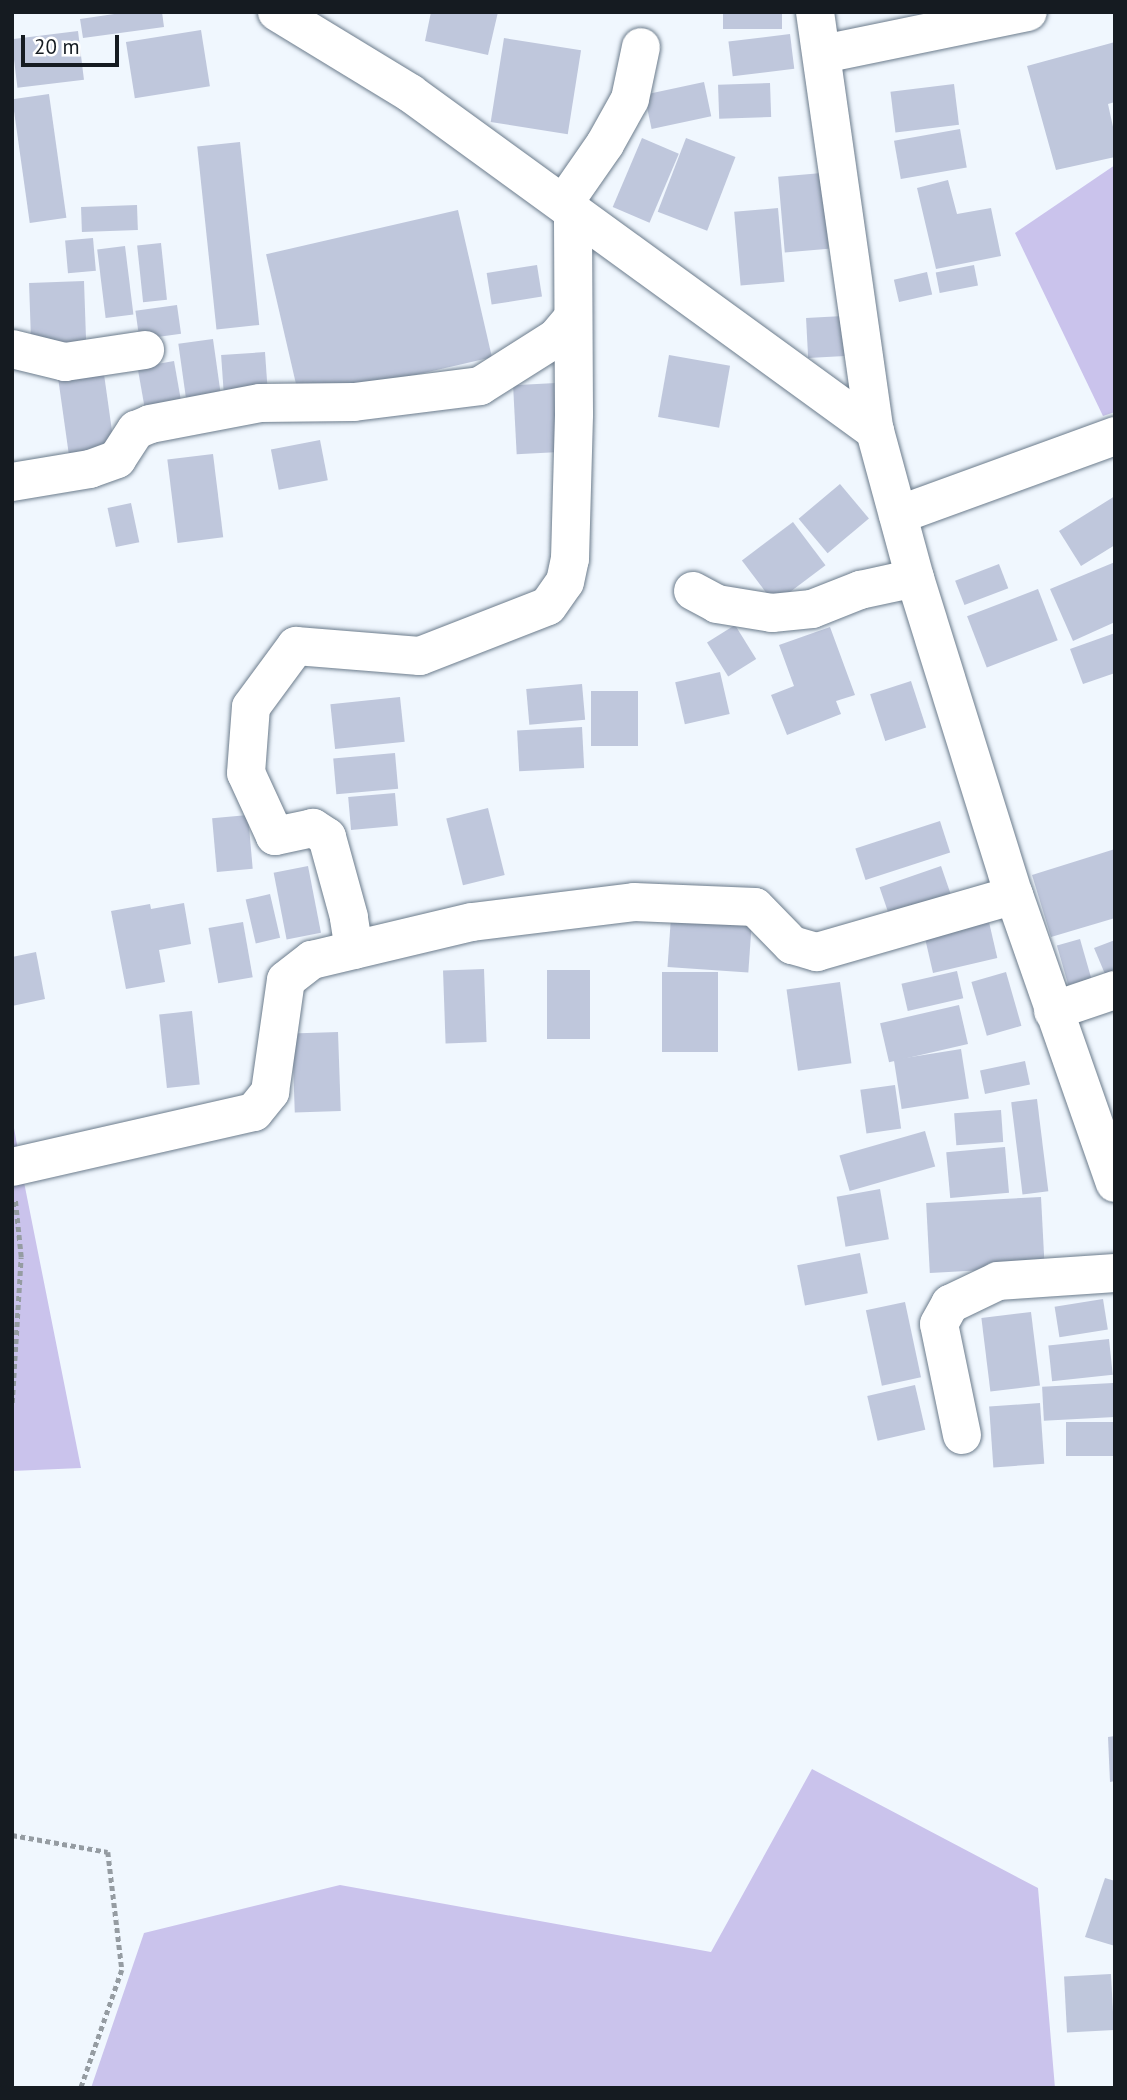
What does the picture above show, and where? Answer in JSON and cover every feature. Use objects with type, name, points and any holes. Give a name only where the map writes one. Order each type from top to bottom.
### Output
[{"type":"street","points":[[277,12],[410,93],[875,431]]},
{"type":"street","points":[[815,12],[875,431],[915,578],[1014,895],[1115,1183]]},
{"type":"street","points":[[823,54],[1028,12]]},
{"type":"street","points":[[354,950],[349,917],[327,837],[313,828],[275,836],[246,773],[251,707],[296,646],[420,656],[548,606],[565,582],[570,559],[574,414],[568,207],[630,99],[641,47]]},
{"type":"street","points":[[12,482],[90,469],[117,459],[136,430],[150,424],[260,403],[354,402],[480,386],[556,338],[571,320]]},
{"type":"street","points":[[12,349],[65,362],[145,350]]},
{"type":"street","points":[[898,515],[1115,436]]},
{"type":"street","points":[[693,591],[717,604],[772,613],[812,609],[860,590],[915,578]]},
{"type":"street","points":[[12,1167],[254,1112],[270,1092],[286,981],[312,960],[472,922],[634,902],[755,907],[792,945],[817,952],[1014,895]]},
{"type":"street","points":[[1053,1012],[1115,990]]},
{"type":"street","points":[[962,1435],[939,1324],[950,1304],[998,1281],[1115,1273]]},
{"type":"path","points":[[12,1167],[21,1257],[12,1403]]},
{"type":"path","points":[[12,1835],[108,1852],[122,1969],[81,2088]]},
{"type":"shaded area","points":[[1115,165],[1115,412],[1103,416],[1015,233]]},
{"type":"shaded area","points":[[12,1117],[22,1172],[81,1468],[12,1471]]},
{"type":"shaded area","points":[[812,1769],[1038,1888],[1055,2088],[91,2088],[144,1933],[340,1885],[711,1952]]},
{"type":"building","points":[[128,12],[162,12],[164,27],[83,38],[80,19]]},
{"type":"building","points":[[431,12],[498,12],[488,55],[425,41]]},
{"type":"building","points":[[723,12],[782,12],[782,29],[723,29]]},
{"type":"building","points":[[201,30],[210,86],[135,98],[126,42]]},
{"type":"building","points":[[78,31],[84,80],[17,88],[12,39]]},
{"type":"building","points":[[790,34],[794,69],[733,76],[728,42]]},
{"type":"building","points":[[504,38],[581,50],[568,134],[491,122]]},
{"type":"building","points":[[1115,42],[1115,102],[1108,104],[1115,136],[1115,157],[1056,170],[1027,66]]},
{"type":"building","points":[[704,82],[711,116],[652,129],[644,95]]},
{"type":"building","points":[[770,83],[771,117],[719,119],[718,85]]},
{"type":"building","points":[[954,84],[959,125],[895,132],[890,92]]},
{"type":"building","points":[[49,94],[66,218],[30,223],[12,99]]},
{"type":"building","points":[[960,129],[967,167],[901,179],[894,141]]},
{"type":"building","points":[[642,138],[679,154],[650,223],[613,207]]},
{"type":"building","points":[[686,138],[735,157],[707,231],[658,212]]},
{"type":"building","points":[[240,142],[259,325],[216,329],[197,146]]},
{"type":"building","points":[[822,173],[829,249],[785,253],[778,177]]},
{"type":"building","points":[[948,180],[957,214],[991,208],[1001,256],[936,269],[917,188]]},
{"type":"building","points":[[137,205],[138,230],[82,232],[81,207]]},
{"type":"building","points":[[778,208],[784,282],[741,286],[734,212]]},
{"type":"building","points":[[458,210],[492,357],[300,401],[266,254]]},
{"type":"building","points":[[93,238],[96,271],[68,273],[65,240]]},
{"type":"building","points":[[161,243],[167,300],[143,302],[137,246]]},
{"type":"building","points":[[125,246],[133,314],[106,318],[97,249]]},
{"type":"building","points":[[537,265],[542,297],[492,305],[487,273]]},
{"type":"building","points":[[974,265],[978,286],[940,293],[936,272]]},
{"type":"building","points":[[927,272],[932,294],[899,302],[894,280]]},
{"type":"building","points":[[84,281],[86,344],[31,346],[29,283]]},
{"type":"building","points":[[177,305],[181,334],[139,340],[135,311]]},
{"type":"building","points":[[843,316],[845,356],[808,358],[806,318]]},
{"type":"building","points":[[213,339],[222,405],[188,410],[178,344]]},
{"type":"building","points":[[265,352],[268,393],[224,396],[221,355]]},
{"type":"building","points":[[669,355],[730,366],[719,428],[658,417]]},
{"type":"building","points":[[174,361],[184,415],[147,422],[138,367]]},
{"type":"building","points":[[103,367],[115,451],[69,458],[57,373]]},
{"type":"building","points":[[556,383],[560,452],[517,454],[513,385]]},
{"type":"building","points":[[320,440],[328,480],[279,490],[271,450]]},
{"type":"building","points":[[213,454],[223,537],[178,543],[167,460]]},
{"type":"building","points":[[840,484],[869,518],[828,553],[799,519]]},
{"type":"building","points":[[1115,496],[1115,545],[1081,566],[1059,531]]},
{"type":"building","points":[[131,503],[139,542],[116,547],[108,508]]},
{"type":"building","points":[[793,522],[825,565],[774,604],[742,561]]},
{"type":"building","points":[[1115,562],[1115,622],[1073,641],[1050,589]]},
{"type":"building","points":[[999,564],[1008,588],[964,605],[955,581]]},
{"type":"building","points":[[1038,589],[1058,640],[987,668],[967,616]]},
{"type":"building","points":[[735,625],[756,659],[728,676],[707,642]]},
{"type":"building","points":[[830,627],[855,695],[836,701],[841,714],[787,735],[771,695],[794,686],[779,645]]},
{"type":"building","points":[[1115,633],[1115,673],[1083,684],[1070,649]]},
{"type":"building","points":[[720,672],[730,714],[685,724],[675,682]]},
{"type":"building","points":[[911,681],[926,728],[885,741],[870,694]]},
{"type":"building","points":[[582,684],[585,720],[529,725],[526,689]]},
{"type":"building","points":[[591,691],[638,691],[638,746],[591,746]]},
{"type":"building","points":[[400,697],[405,742],[335,749],[330,704]]},
{"type":"building","points":[[582,727],[584,768],[519,771],[517,730]]},
{"type":"building","points":[[395,753],[398,789],[336,794],[333,758]]},
{"type":"building","points":[[395,793],[398,826],[351,830],[348,797]]},
{"type":"building","points":[[488,808],[505,875],[463,885],[446,818]]},
{"type":"building","points":[[248,815],[253,869],[217,872],[212,818]]},
{"type":"building","points":[[940,821],[950,852],[866,880],[855,849]]},
{"type":"building","points":[[1115,849],[1115,918],[1051,937],[1032,875]]},
{"type":"building","points":[[308,866],[321,933],[287,939],[274,873]]},
{"type":"building","points":[[941,866],[953,901],[892,922],[880,887]]},
{"type":"building","points":[[270,894],[280,938],[256,943],[246,900]]},
{"type":"building","points":[[184,903],[191,944],[159,950],[165,982],[126,989],[111,911],[150,904],[151,909]]},
{"type":"building","points":[[671,917],[752,923],[748,973],[668,967]]},
{"type":"building","points":[[243,922],[253,977],[218,983],[209,928]]},
{"type":"building","points":[[989,922],[997,958],[933,973],[925,937]]},
{"type":"building","points":[[1080,939],[1091,978],[1068,985],[1057,946]]},
{"type":"building","points":[[1115,940],[1115,978],[1108,981],[1094,948]]},
{"type":"building","points":[[36,952],[45,999],[12,1006],[12,957]]},
{"type":"building","points":[[484,969],[487,1042],[446,1043],[443,970]]},
{"type":"building","points":[[547,970],[590,970],[590,1039],[547,1039]]},
{"type":"building","points":[[957,971],[963,998],[908,1011],[901,984]]},
{"type":"building","points":[[662,972],[718,972],[718,1052],[662,1052]]},
{"type":"building","points":[[1006,972],[1021,1026],[987,1036],[971,982]]},
{"type":"building","points":[[840,982],[851,1063],[798,1071],[787,990]]},
{"type":"building","points":[[959,1005],[968,1044],[889,1062],[880,1023]]},
{"type":"building","points":[[192,1011],[200,1085],[167,1088],[159,1014]]},
{"type":"building","points":[[338,1032],[341,1111],[295,1113],[292,1034]]},
{"type":"building","points":[[961,1049],[969,1098],[902,1109],[894,1060]]},
{"type":"building","points":[[1025,1061],[1030,1084],[985,1094],[980,1071]]},
{"type":"building","points":[[895,1085],[901,1129],[866,1133],[860,1090]]},
{"type":"building","points":[[1037,1099],[1048,1191],[1023,1194],[1011,1102]]},
{"type":"building","points":[[1001,1110],[1003,1142],[956,1145],[954,1113]]},
{"type":"building","points":[[925,1131],[935,1167],[850,1191],[839,1156]]},
{"type":"building","points":[[1005,1147],[1009,1193],[950,1198],[946,1152]]},
{"type":"building","points":[[880,1189],[889,1239],[846,1247],[837,1197]]},
{"type":"building","points":[[1041,1197],[1045,1267],[930,1273],[926,1203]]},
{"type":"building","points":[[860,1253],[868,1293],[805,1305],[797,1265]]},
{"type":"building","points":[[1103,1299],[1108,1330],[1059,1337],[1055,1307]]},
{"type":"building","points":[[905,1302],[921,1377],[882,1386],[866,1310]]},
{"type":"building","points":[[1031,1312],[1040,1385],[990,1392],[981,1318]]},
{"type":"building","points":[[1109,1339],[1113,1375],[1052,1381],[1048,1345]]},
{"type":"building","points":[[1113,1383],[1115,1417],[1044,1421],[1042,1387]]},
{"type":"building","points":[[915,1385],[925,1430],[878,1441],[867,1396]]},
{"type":"building","points":[[1040,1403],[1044,1464],[993,1467],[989,1407]]},
{"type":"building","points":[[1066,1422],[1115,1422],[1115,1456],[1066,1456]]},
{"type":"building","points":[[1115,1736],[1115,1781],[1110,1782],[1108,1737]]},
{"type":"building","points":[[1105,1878],[1115,1881],[1115,1946],[1085,1937]]},
{"type":"building","points":[[1111,1974],[1114,2030],[1067,2032],[1064,1976]]}]
